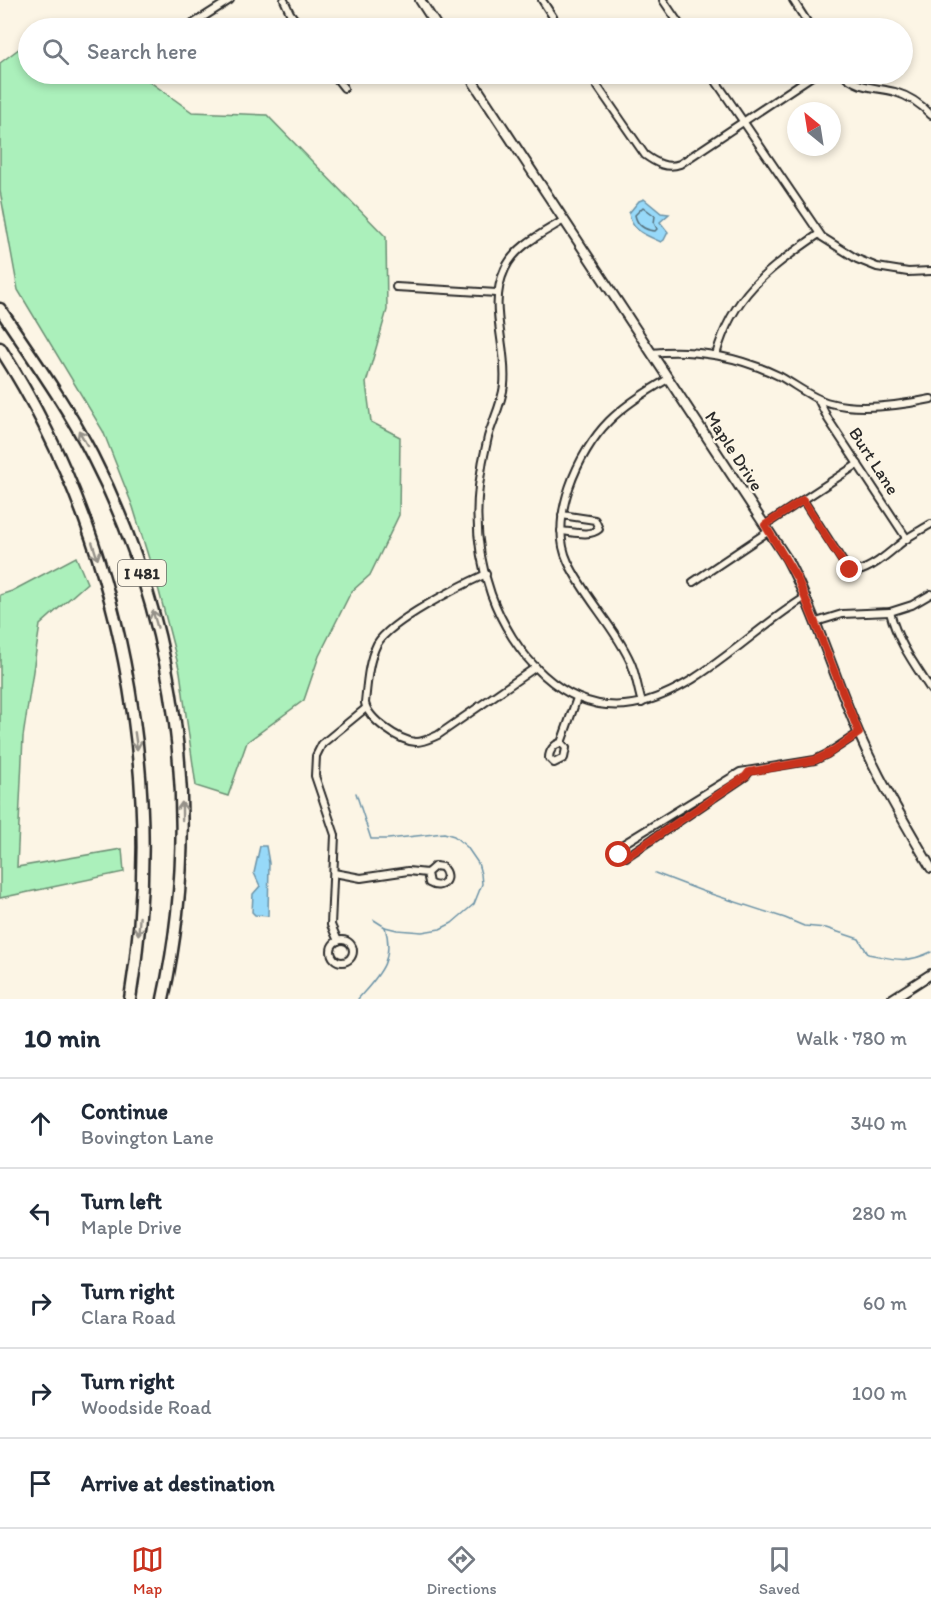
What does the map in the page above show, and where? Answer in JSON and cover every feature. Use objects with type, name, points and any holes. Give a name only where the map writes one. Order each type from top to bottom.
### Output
[{"type":"highway","name":"I 481","points":[[0,309],[62,402],[93,456],[129,537],[158,628],[174,705],[182,814],[177,922],[163,999]]},
{"type":"highway","name":"I 481","points":[[0,348],[51,440],[75,495],[107,590],[121,650],[138,756],[142,830],[140,918],[130,999]]},
{"type":"street","points":[[202,18],[230,0]]},
{"type":"street","points":[[284,0],[294,18]]},
{"type":"street","points":[[420,0],[432,18]]},
{"type":"street","points":[[542,0],[554,18]]},
{"type":"street","points":[[663,0],[675,18]]},
{"type":"street","points":[[793,0],[805,18]]},
{"type":"street","points":[[341,84],[344,88]]},
{"type":"street","name":"Maple Drive","points":[[475,84],[787,559],[806,597],[859,733],[903,820],[931,868]]},
{"type":"street","points":[[596,84],[645,156],[656,163],[672,167],[681,164],[800,84]]},
{"type":"street","points":[[718,84],[819,234],[836,246],[877,267],[908,272],[931,271]]},
{"type":"street","points":[[858,84],[912,99],[931,115]]},
{"type":"street","points":[[564,220],[520,249],[510,259],[499,281],[497,293],[504,386],[483,458],[478,505],[479,539],[486,574],[499,611],[511,634],[536,667],[555,685],[577,698],[608,705],[642,703],[675,689],[702,672],[786,609],[806,597]]},
{"type":"street","points":[[716,354],[723,328],[743,297],[779,262],[819,234]]},
{"type":"street","points":[[396,288],[497,293]]},
{"type":"street","points":[[651,353],[716,354],[777,376],[818,399],[841,405],[899,404],[931,399]]},
{"type":"street","points":[[642,703],[631,664],[625,652],[592,604],[567,561],[562,546],[562,514],[578,468],[594,437],[623,408],[668,379]]},
{"type":"street","name":"Burt Lane","points":[[818,399],[828,419],[907,539]]},
{"type":"street","points":[[693,582],[803,500],[858,464]]},
{"type":"street","points":[[803,500],[845,566],[859,572],[931,524]]},
{"type":"street","points":[[561,531],[589,534],[599,529],[595,520],[562,514]]},
{"type":"street","points":[[486,574],[437,599],[386,632],[372,655],[366,708],[371,717],[400,737],[419,742],[438,735],[536,667]]},
{"type":"street","points":[[816,622],[842,614],[890,612],[912,605],[931,594]]},
{"type":"street","points":[[890,612],[894,630],[900,642],[931,690]]},
{"type":"street","points":[[561,743],[577,698]]},
{"type":"street","points":[[338,941],[331,925],[335,835],[315,776],[316,756],[322,744],[366,708]]},
{"type":"street","points":[[706,798],[626,857],[619,855],[618,850],[621,846],[706,798],[746,776],[749,772],[815,760],[859,733]]},
{"type":"street","points":[[334,873],[361,878],[408,871],[427,873]]},
{"type":"street","points":[[891,999],[931,974]]},
{"type":"green space","points":[[18,50],[18,84],[153,84],[192,112],[267,115],[386,237],[387,310],[366,383],[371,422],[400,437],[399,515],[370,575],[351,592],[319,656],[304,700],[247,742],[228,796],[196,786],[180,672],[159,591],[133,507],[103,431],[18,290],[0,191],[0,63]]},
{"type":"green space","points":[[76,557],[87,583],[40,625],[23,737],[17,867],[122,849],[124,872],[0,898],[0,595]]},
{"type":"water","points":[[644,199],[661,213],[669,214],[660,222],[668,232],[661,242],[640,232],[630,219],[629,213],[639,201]]},
{"type":"water","points":[[260,846],[266,846],[269,863],[268,916],[255,915],[252,912],[253,894],[260,886],[254,873]]},
{"type":"waterway","points":[[356,793],[371,839],[444,833],[454,836],[467,847],[478,863],[481,874],[482,884],[474,904],[452,923],[440,929],[422,932],[385,927]]},
{"type":"waterway","points":[[655,873],[804,926],[826,928],[859,939],[868,954],[907,959],[931,952]]},
{"type":"waterway","points":[[358,999],[383,967],[388,949],[385,927],[374,920]]},
{"type":"route","points":[[619,855],[626,857],[749,772],[815,760],[859,733],[798,580],[765,525],[803,500],[845,566],[850,570]]}]
